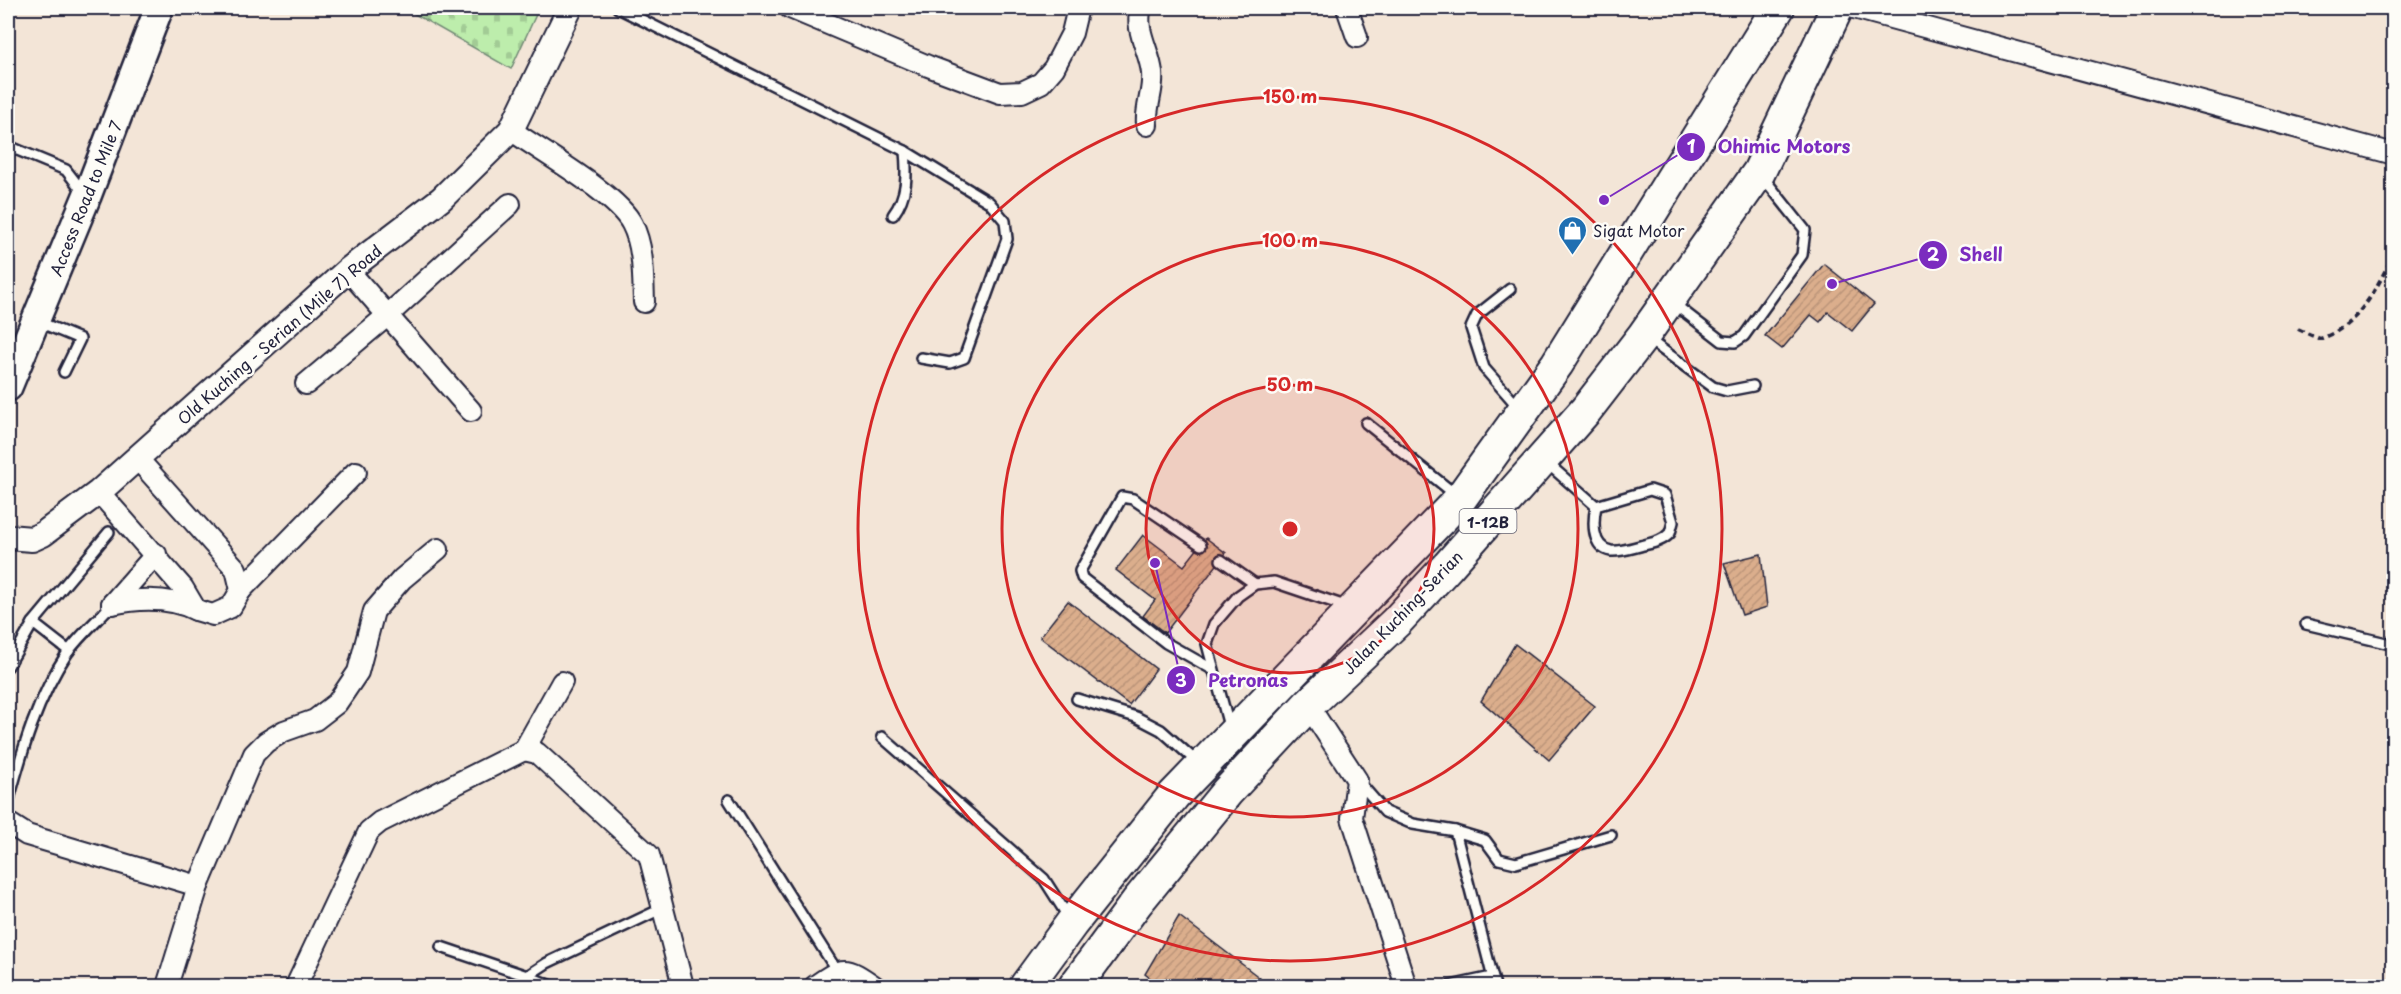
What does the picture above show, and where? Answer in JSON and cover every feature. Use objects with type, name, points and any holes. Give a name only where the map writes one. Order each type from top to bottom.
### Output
[{"type":"highway","points":[[1026,987],[1072,923],[1174,795],[1460,499],[1524,413],[1778,8]]},
{"type":"highway","name":"Jalan Kuching-Serian","points":[[1075,987],[1178,851],[1227,792],[1308,705],[1396,622],[1544,460],[1644,335],[1759,172],[1837,8]]},
{"type":"main road","name":"Access Road to Mile 7","points":[[8,387],[87,196],[159,8]]},
{"type":"street","name":"Old Kuching - Serian (Mile 7) Road","points":[[10,536],[32,538],[43,534],[99,492],[348,270],[441,199],[511,130],[570,8]]},
{"type":"street","points":[[790,8],[928,66],[1000,93],[1022,92],[1041,83],[1054,68],[1072,33],[1078,8]]},
{"type":"street","points":[[1141,8],[1138,16],[1141,35],[1152,73],[1147,125]]},
{"type":"street","points":[[1347,8],[1357,37]]},
{"type":"street","points":[[1854,8],[2394,154]]},
{"type":"street","points":[[511,130],[608,197],[632,223],[641,253],[644,302]]},
{"type":"street","points":[[306,384],[388,315],[510,204]]},
{"type":"street","points":[[348,270],[471,411]]},
{"type":"street","points":[[136,458],[236,569],[241,590]]},
{"type":"street","points":[[112,604],[133,599],[155,600],[180,603],[213,615],[223,612],[237,598],[241,590],[356,472]]},
{"type":"street","points":[[99,492],[156,554],[183,588],[196,610]]},
{"type":"street","points":[[167,987],[198,886],[254,754],[266,742],[284,731],[315,720],[337,703],[358,672],[375,611],[402,579],[438,549]]},
{"type":"street","points":[[112,604],[156,554]]},
{"type":"street","points":[[296,987],[369,831],[380,822],[524,750],[562,682]]},
{"type":"street","points":[[1308,705],[1357,780],[1352,818],[1406,987]]},
{"type":"street","points":[[524,750],[537,753],[649,855],[683,987]]},
{"type":"street","points":[[8,823],[27,835],[198,886]]},
{"type":"street","points":[[815,987],[837,970],[852,970],[874,987]]},
{"type":"lane","points":[[618,8],[905,151],[989,202],[1005,221],[1007,239],[964,358],[950,363],[921,358]]},
{"type":"lane","points":[[8,146],[66,170],[87,196]]},
{"type":"lane","points":[[893,215],[904,197],[907,177],[905,151]]},
{"type":"lane","points":[[1670,300],[1722,341],[1735,342],[1744,336],[1802,255],[1805,230],[1759,172]]},
{"type":"lane","points":[[1510,289],[1477,315],[1471,328],[1484,368],[1524,413]]},
{"type":"lane","points":[[34,320],[80,339],[64,372]]},
{"type":"lane","points":[[1644,335],[1713,387],[1726,391],[1753,386]]},
{"type":"lane","points":[[1366,423],[1460,499]]},
{"type":"lane","points":[[1544,460],[1596,506]]},
{"type":"lane","points":[[1659,491],[1665,495],[1673,522],[1670,533],[1658,542],[1611,551],[1596,537],[1593,522],[1596,506],[1631,494],[1659,491]]},
{"type":"lane","points":[[1201,545],[1133,499],[1122,497],[1080,571],[1082,578],[1166,643],[1212,669]]},
{"type":"lane","points":[[8,666],[33,623],[109,532]]},
{"type":"lane","points":[[1221,560],[1255,584]]},
{"type":"lane","points":[[1231,735],[1207,644],[1214,624],[1238,596],[1255,584],[1274,582],[1352,609]]},
{"type":"lane","points":[[8,803],[26,735],[69,651],[112,604]]},
{"type":"lane","points":[[33,623],[69,651]]},
{"type":"lane","points":[[2307,624],[2386,643],[2394,642]]},
{"type":"lane","points":[[1077,699],[1136,717],[1161,730],[1202,766]]},
{"type":"lane","points":[[882,737],[1044,879],[1072,923]]},
{"type":"lane","points":[[1357,780],[1385,812],[1413,824],[1455,831],[1485,840],[1499,859],[1516,863],[1611,835]]},
{"type":"lane","points":[[729,800],[837,970]]},
{"type":"lane","points":[[1450,987],[1493,982],[1455,831]]},
{"type":"lane","points":[[527,976],[547,963],[662,909]]},
{"type":"lane","points":[[441,947],[527,976],[552,987]]},
{"type":"path","points":[[2298,329],[2320,339],[2340,332],[2375,290],[2394,254]]},
{"type":"green space","points":[[404,8],[539,8],[511,69]]},
{"type":"building","points":[[1824,264],[1874,304],[1852,331],[1828,312],[1820,322],[1811,315],[1782,349],[1765,336]]},
{"type":"building","points":[[1143,535],[1184,566],[1206,538],[1226,553],[1165,633],[1143,616],[1155,600],[1116,570]]},
{"type":"building","points":[[1761,554],[1767,607],[1742,615],[1724,563]]},
{"type":"building","points":[[1068,601],[1156,669],[1129,705],[1040,637]]},
{"type":"building","points":[[1515,644],[1595,706],[1549,760],[1481,701]]},
{"type":"building","points":[[1179,916],[1260,978],[1253,986],[1160,986],[1145,974]]},
{"type":"place","name":"Ohimic Motors","points":[[1604,200]]},
{"type":"place","name":"Sigat Motor","points":[[1572,256]]},
{"type":"place","name":"Shell","points":[[1832,284]]},
{"type":"place","name":"Petronas","points":[[1155,563]]}]
